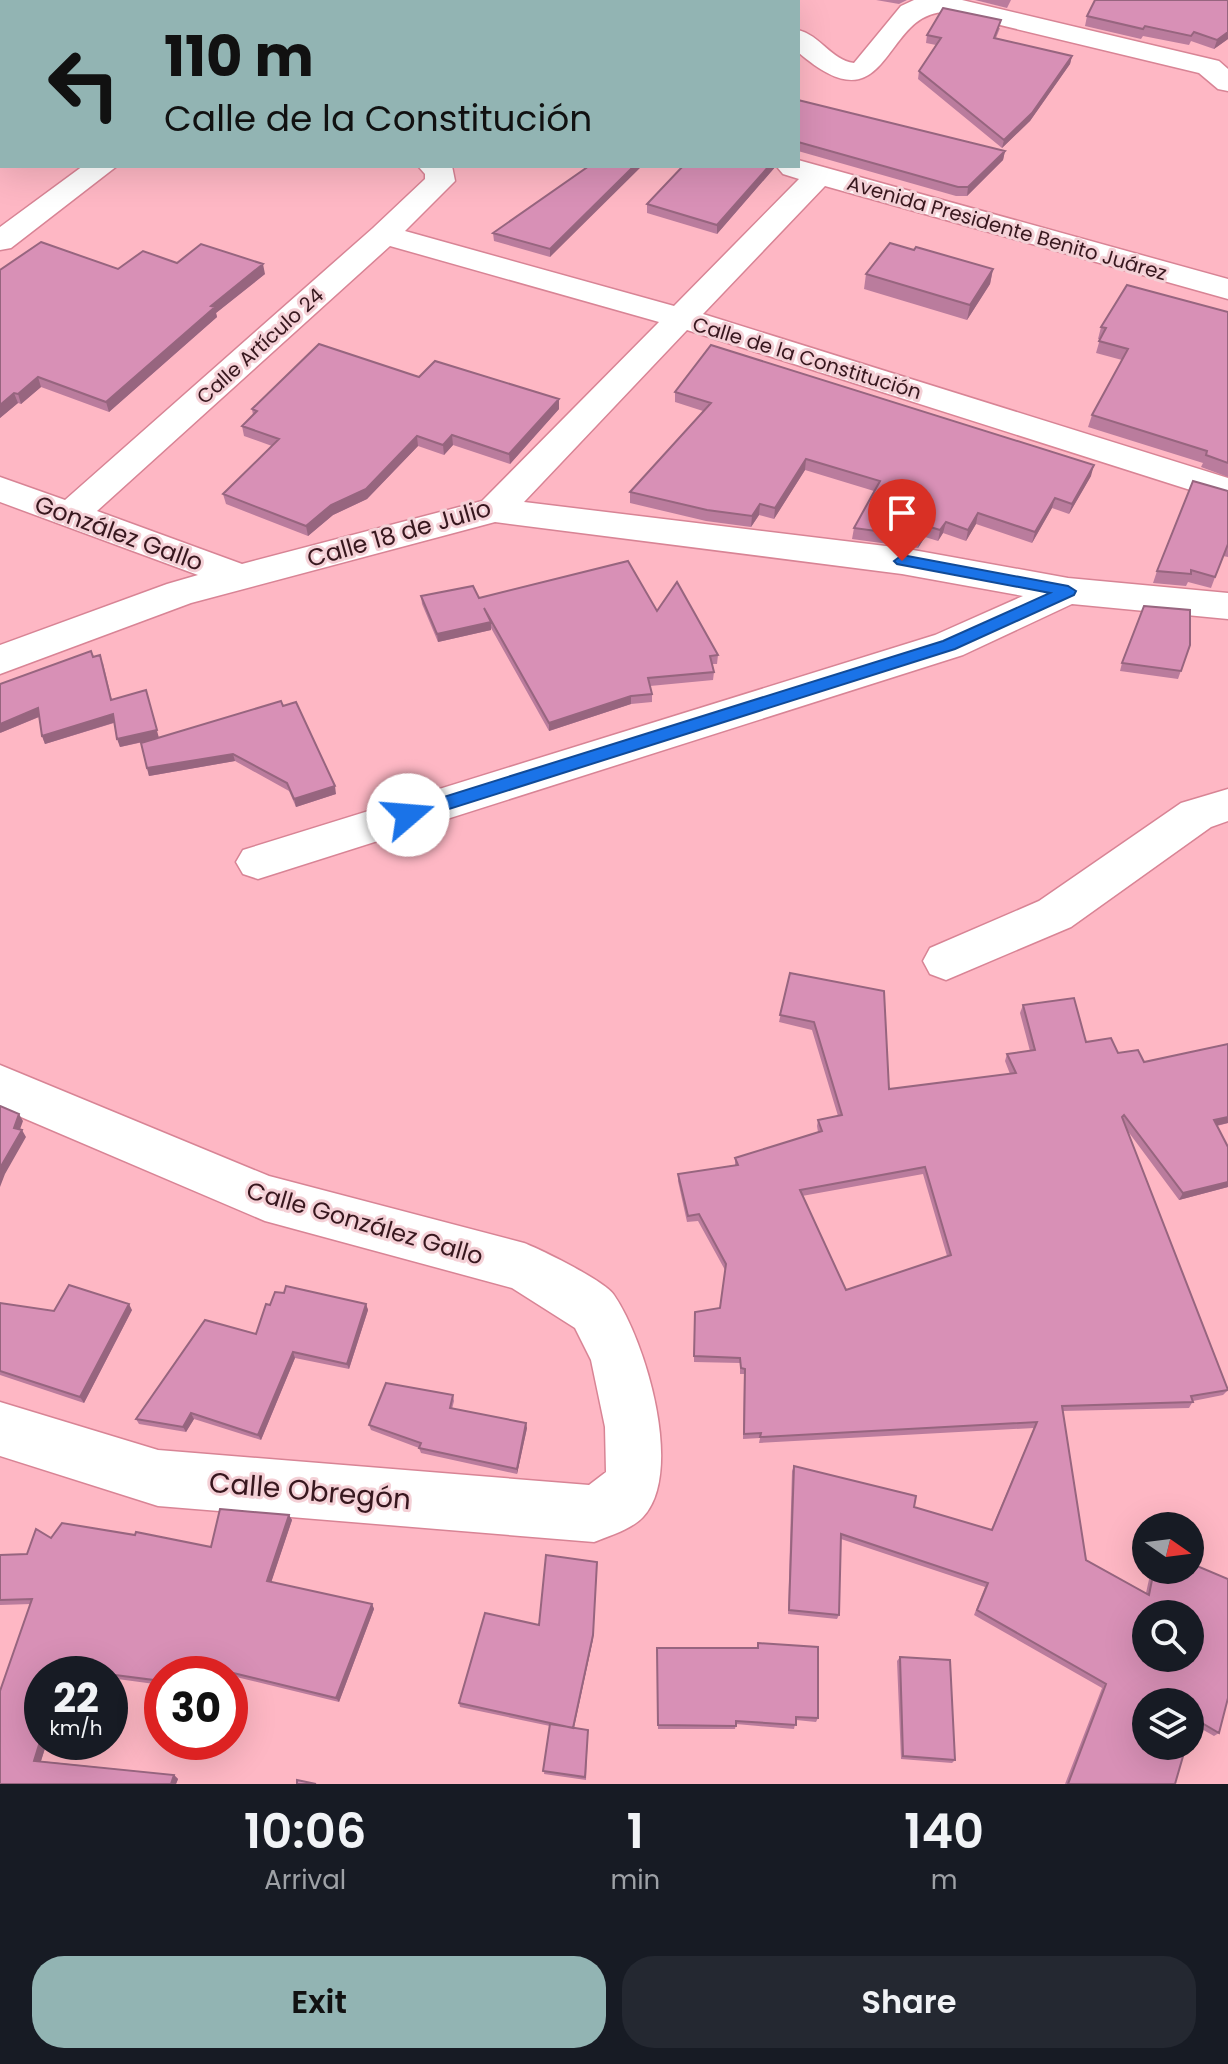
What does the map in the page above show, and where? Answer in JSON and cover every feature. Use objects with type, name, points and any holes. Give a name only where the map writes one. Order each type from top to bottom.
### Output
[{"type":"street","points":[[800,40],[839,71],[854,72],[863,69],[910,12],[926,4],[946,4],[1209,67],[1228,83]]},
{"type":"street","points":[[0,241],[99,168]]},
{"type":"street","name":"Calle Artículo 24","points":[[70,515],[384,235],[440,181],[436,168]]},
{"type":"street","name":"Avenida Presidente Benito Juárez","points":[[794,168],[1228,289]]},
{"type":"street","name":"Calle 18 de Julio","points":[[0,660],[180,593],[495,510],[683,320],[819,175]]},
{"type":"street","name":"Calle de la Constitución","points":[[384,235],[505,266],[1228,490]]},
{"type":"street","name":"González Gallo","points":[[0,489],[238,576]]},
{"type":"street","points":[[495,510],[902,561],[1068,591],[1228,606]]},
{"type":"street","points":[[258,862],[949,645],[1068,591]]},
{"type":"street","points":[[946,961],[1055,914],[1196,815],[1228,805]]},
{"type":"street","name":"Calle González Gallo","points":[[0,1086],[265,1198],[524,1267],[594,1310],[617,1356],[632,1427],[634,1478],[623,1497]]},
{"type":"street","name":"Calle Obregón","points":[[0,1429],[158,1478],[594,1514],[623,1497]]},
{"type":"building","points":[[1095,0],[1228,0],[1228,32],[1217,40],[1194,32],[1191,36],[1145,26],[1143,29],[1087,16]]},
{"type":"building","points":[[943,8],[1001,20],[994,38],[1072,56],[1032,113],[1004,140],[919,71],[941,38],[927,35]]},
{"type":"building","points":[[800,100],[1005,151],[968,187],[958,187],[800,143]]},
{"type":"building","points":[[586,168],[632,168],[550,249],[493,233]]},
{"type":"building","points":[[681,168],[767,168],[717,225],[647,204]]},
{"type":"building","points":[[41,242],[118,269],[143,251],[177,263],[201,244],[263,264],[211,306],[215,307],[106,402],[38,377],[0,405],[0,270]]},
{"type":"building","points":[[890,243],[914,250],[916,247],[993,269],[970,305],[866,274]]},
{"type":"building","points":[[1127,285],[1228,312],[1228,463],[1206,455],[1207,451],[1092,415],[1128,349],[1099,341],[1106,328],[1101,327]]},
{"type":"building","points":[[319,344],[419,377],[435,361],[559,399],[509,454],[452,435],[443,445],[417,436],[366,489],[331,505],[306,526],[223,494],[279,439],[242,426],[257,411],[252,409]]},
{"type":"building","points":[[711,345],[1094,465],[1072,504],[1055,498],[1035,532],[978,513],[968,530],[946,522],[940,530],[927,526],[920,537],[854,528],[880,481],[806,459],[775,508],[760,504],[752,516],[707,510],[630,492],[711,403],[675,392]]},
{"type":"building","points":[[1193,481],[1228,491],[1228,544],[1215,577],[1191,570],[1191,574],[1157,571]]},
{"type":"building","points":[[628,561],[657,611],[677,582],[718,655],[710,656],[714,672],[648,678],[652,694],[631,696],[549,723],[484,608],[491,622],[437,634],[421,596],[473,586],[479,598]]},
{"type":"building","points":[[1144,606],[1190,610],[1190,645],[1181,671],[1122,663]]},
{"type":"building","points":[[91,651],[93,657],[100,655],[111,700],[146,690],[157,730],[117,739],[113,714],[42,736],[38,708],[0,724],[0,684]]},
{"type":"building","points":[[281,701],[283,706],[296,702],[335,786],[294,799],[287,783],[233,754],[147,768],[141,743]]},
{"type":"building","points":[[790,973],[884,991],[889,1089],[1016,1073],[1007,1054],[1035,1050],[1023,1005],[1074,998],[1086,1042],[1111,1038],[1118,1053],[1138,1050],[1144,1062],[1228,1044],[1228,1117],[1214,1120],[1228,1147],[1228,1182],[1183,1193],[1124,1115],[1122,1117],[1228,1390],[1191,1396],[1193,1402],[1062,1406],[1086,1560],[1149,1595],[1151,1584],[1204,1584],[1204,1569],[1228,1579],[1228,1698],[1219,1733],[1204,1724],[1204,1688],[1132,1688],[1132,1760],[1182,1760],[1175,1784],[1068,1784],[1106,1684],[977,1610],[988,1583],[841,1534],[839,1615],[789,1610],[794,1466],[916,1496],[914,1507],[992,1530],[1037,1422],[760,1437],[761,1433],[744,1434],[745,1369],[741,1368],[740,1358],[694,1356],[695,1312],[720,1308],[726,1264],[699,1214],[688,1216],[678,1174],[738,1165],[735,1158],[822,1131],[818,1120],[842,1115],[814,1022],[780,1015]],"holes":[[[925,1167],[951,1255],[846,1290],[800,1190]]]},
{"type":"building","points":[[0,1106],[19,1114],[14,1128],[22,1130],[0,1168]]},
{"type":"building","points":[[69,1285],[129,1304],[80,1397],[0,1371],[0,1303],[54,1311]]},
{"type":"building","points":[[286,1286],[366,1304],[347,1364],[293,1352],[258,1435],[191,1413],[183,1427],[136,1419],[205,1320],[256,1334],[266,1304],[270,1305],[275,1292],[284,1293]]},
{"type":"building","points":[[386,1383],[453,1395],[450,1408],[526,1423],[517,1469],[419,1448],[421,1443],[369,1425]]},
{"type":"building","points":[[220,1509],[289,1515],[267,1581],[372,1604],[336,1698],[248,1677],[248,1656],[144,1656],[144,1679],[128,1677],[128,1656],[24,1656],[24,1760],[174,1775],[171,1784],[0,1784],[0,1691],[32,1599],[0,1600],[0,1555],[27,1554],[36,1529],[51,1538],[62,1523],[135,1535],[136,1532],[211,1547]]},
{"type":"building","points":[[546,1555],[597,1562],[593,1635],[573,1728],[459,1703],[485,1613],[539,1625]]},
{"type":"building","points":[[758,1643],[818,1647],[818,1718],[796,1717],[796,1725],[736,1721],[736,1726],[658,1725],[657,1648],[758,1648]]},
{"type":"building","points":[[900,1657],[950,1660],[955,1760],[903,1756]]},
{"type":"building","points":[[550,1724],[588,1730],[585,1777],[543,1771]]},
{"type":"route","points":[[408,815],[949,645],[1068,591],[902,561]]}]
